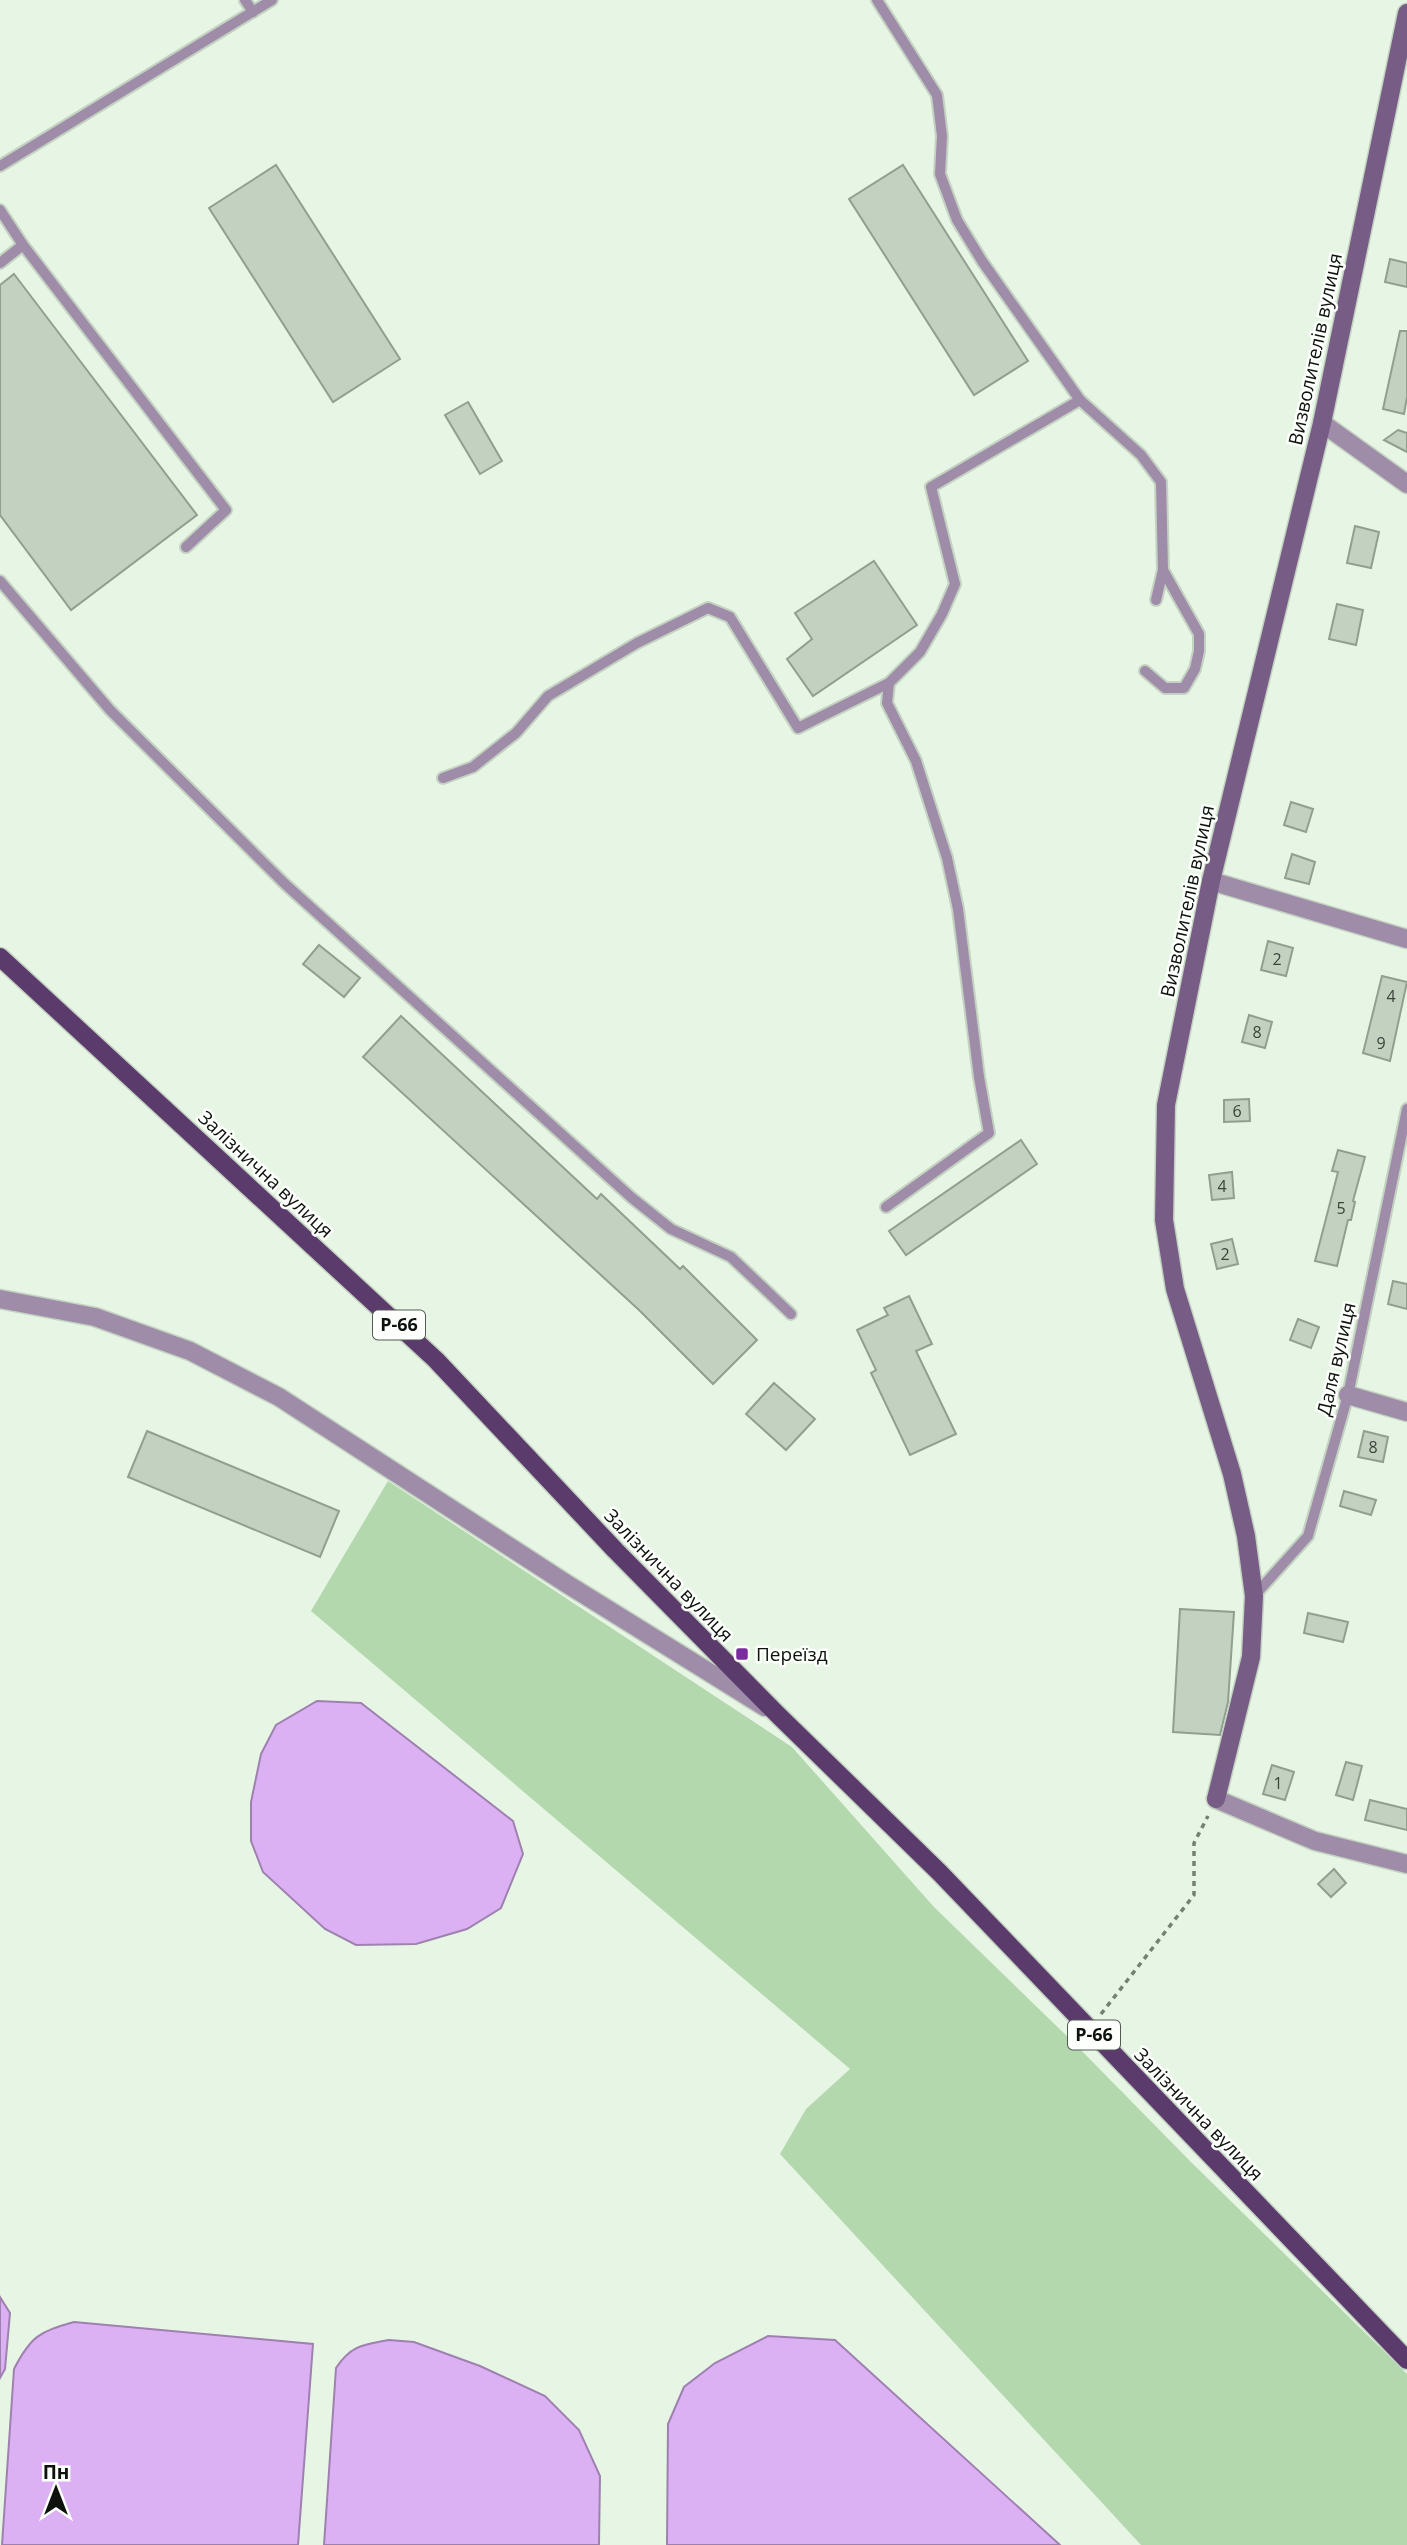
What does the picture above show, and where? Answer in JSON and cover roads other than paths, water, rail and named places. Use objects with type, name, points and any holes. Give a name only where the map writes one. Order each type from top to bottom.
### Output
[{"type":"main road","name":"Залізнична вулиця","points":[[0,957],[436,1360],[615,1550],[776,1714],[940,1874],[1407,2360]]},
{"type":"street","name":"Визволителів вулиця","points":[[1407,13],[1322,423],[1211,880],[1166,1105],[1164,1220],[1175,1289],[1232,1474],[1246,1536],[1254,1596],[1251,1657],[1216,1799],[1315,1841],[1407,1864]]},
{"type":"street","points":[[1322,423],[1407,484]]},
{"type":"street","points":[[1211,880],[1407,939]]},
{"type":"street","points":[[0,1299],[95,1317],[190,1351],[279,1397],[567,1584],[776,1714]]},
{"type":"street","points":[[1348,1395],[1407,1412]]},
{"type":"lane","points":[[245,0],[253,12]]},
{"type":"lane","points":[[0,166],[272,0]]},
{"type":"lane","points":[[877,0],[937,95],[942,136],[940,174],[957,219],[982,261],[1080,400],[1142,456],[1161,482],[1163,570],[1156,600]]},
{"type":"lane","points":[[0,210],[23,245],[226,510],[186,547]]},
{"type":"lane","points":[[0,263],[23,245]]},
{"type":"lane","points":[[443,778],[474,767],[516,733],[548,696],[637,643],[708,608],[730,618],[799,728],[889,683],[920,652],[942,614],[955,583],[931,487],[1080,400]]},
{"type":"lane","points":[[1145,671],[1165,688],[1184,688],[1195,669],[1199,652],[1199,634],[1163,570]]},
{"type":"lane","points":[[0,581],[110,710],[285,884],[632,1198],[671,1229],[730,1257],[791,1314]]},
{"type":"lane","points":[[886,1207],[989,1133],[979,1077],[958,909],[947,858],[916,761],[887,703],[889,683]]},
{"type":"lane","name":"Даля вулиця","points":[[1254,1596],[1308,1536],[1348,1395],[1407,1109]]},
{"type":"place","name":"Переїзд","points":[[742,1654]]}]
